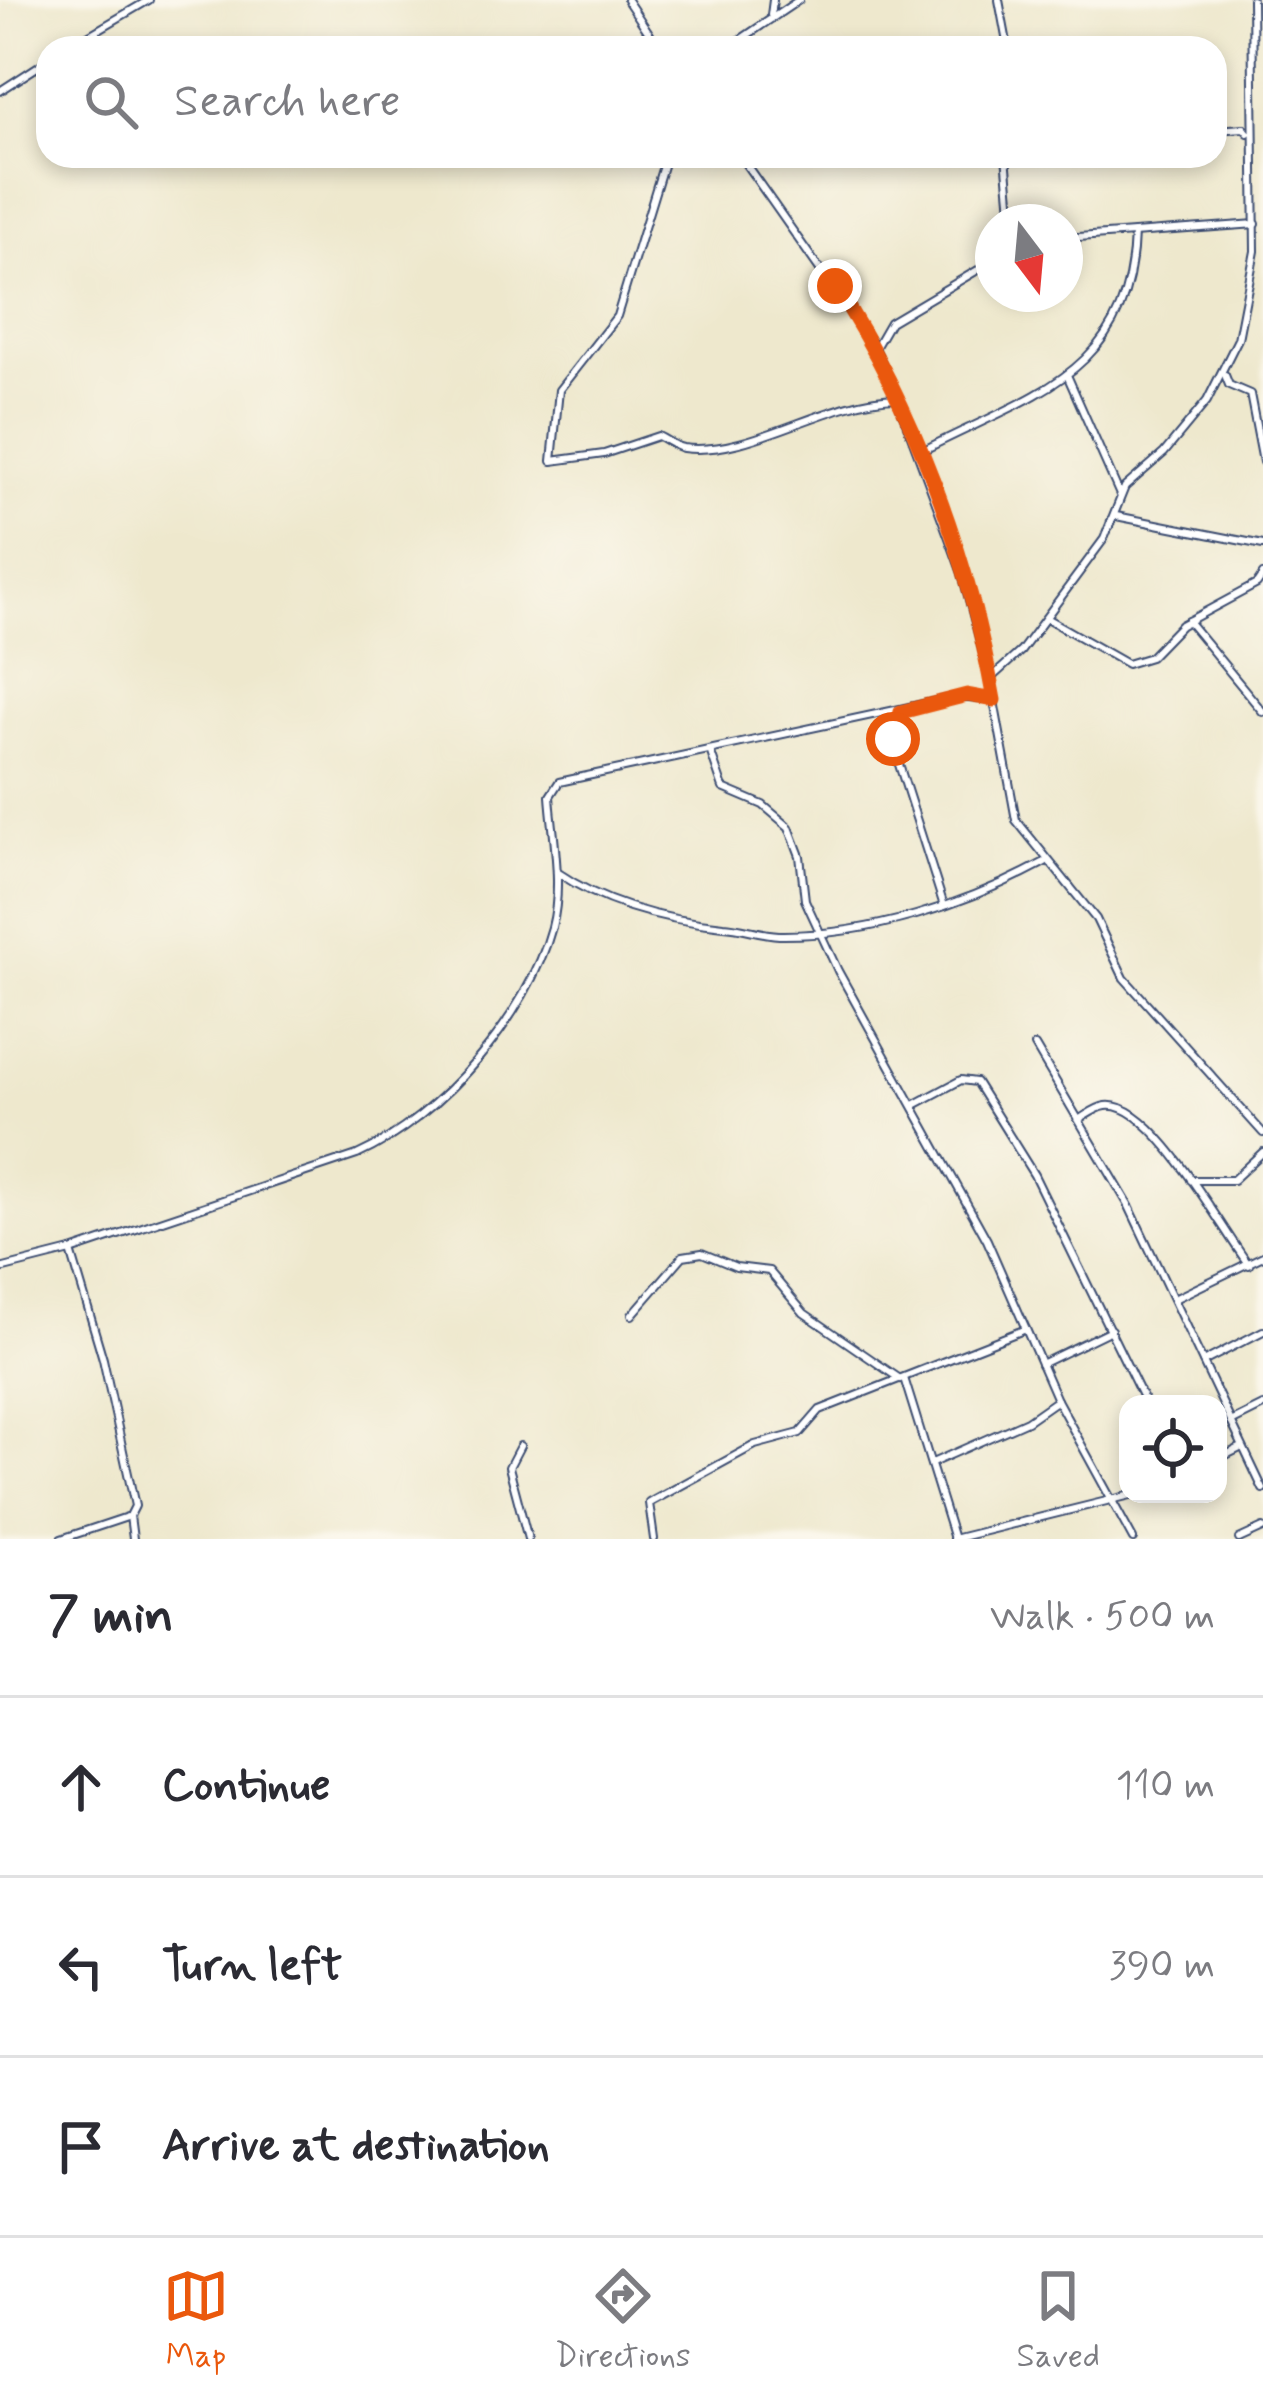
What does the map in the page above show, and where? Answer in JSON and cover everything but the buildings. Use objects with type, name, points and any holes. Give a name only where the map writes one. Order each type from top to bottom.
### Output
[{"type":"street","points":[[88,36],[149,0]]},
{"type":"street","points":[[627,0],[651,36]]},
{"type":"street","points":[[770,19],[772,0]]},
{"type":"street","points":[[745,36],[799,0]]},
{"type":"street","points":[[999,0],[1006,36]]},
{"type":"street","points":[[991,679],[1046,618],[1116,516],[1120,496],[1185,430],[1225,372],[1246,310],[1256,224],[1250,136],[1252,0]]},
{"type":"street","points":[[0,91],[36,68]]},
{"type":"street","points":[[1227,129],[1244,128],[1250,136]]},
{"type":"street","points":[[662,168],[617,316],[559,390],[552,461],[584,459],[658,436],[676,447],[718,445],[861,401],[897,398]]},
{"type":"street","points":[[748,168],[875,348],[920,452],[962,574],[991,679],[1016,820],[1045,862],[1096,919],[1124,978],[1263,1133]]},
{"type":"street","points":[[1007,168],[1010,204]]},
{"type":"street","points":[[1083,237],[1256,224]]},
{"type":"street","points":[[920,452],[1067,376],[1102,346],[1131,280],[1134,233]]},
{"type":"street","points":[[875,348],[890,322],[975,272]]},
{"type":"street","points":[[1225,372],[1229,385],[1263,391]]},
{"type":"street","points":[[1067,376],[1083,422],[1120,496]]},
{"type":"street","points":[[1249,392],[1263,462]]},
{"type":"street","points":[[1116,516],[1263,544]]},
{"type":"street","points":[[1046,618],[1131,664],[1150,656],[1188,621],[1257,584],[1263,575]]},
{"type":"street","points":[[1188,621],[1263,712]]},
{"type":"street","points":[[0,1269],[71,1251],[357,1155],[408,1124],[467,1066],[529,985],[553,924],[556,871],[550,796],[559,782],[967,695],[994,700]]},
{"type":"street","points":[[901,712],[894,729],[895,752],[944,906]]},
{"type":"street","points":[[711,753],[723,788],[764,805],[789,827],[800,856],[806,900],[857,1009],[987,1240],[1057,1400],[1133,1539]]},
{"type":"street","points":[[556,871],[594,894],[647,914],[773,934],[847,930],[944,906],[1045,862]]},
{"type":"street","points":[[1035,1046],[1174,1299],[1263,1489]]},
{"type":"street","points":[[914,1106],[961,1080],[976,1082],[1034,1175],[1142,1395]]},
{"type":"street","points":[[1079,1119],[1107,1105],[1124,1111],[1159,1138],[1249,1265]]},
{"type":"street","points":[[1191,1180],[1233,1180],[1263,1152]]},
{"type":"street","points":[[71,1251],[122,1435],[134,1502],[130,1516],[133,1539]]},
{"type":"street","points":[[632,1315],[683,1256],[702,1252],[736,1267],[770,1271],[804,1313],[902,1378],[954,1539],[1119,1499]]},
{"type":"street","points":[[1174,1299],[1263,1256]]},
{"type":"street","points":[[653,1539],[649,1503],[755,1445],[800,1433],[820,1410],[1026,1329]]},
{"type":"street","points":[[1041,1364],[1111,1330]]},
{"type":"street","points":[[1203,1362],[1263,1331]]},
{"type":"street","points":[[932,1463],[1027,1421],[1057,1400]]},
{"type":"street","points":[[1231,1422],[1263,1406]]},
{"type":"street","points":[[520,1446],[509,1467],[528,1539]]},
{"type":"street","points":[[1227,1454],[1242,1447]]},
{"type":"street","points":[[61,1539],[130,1516]]},
{"type":"street","points":[[1239,1539],[1263,1531]]},
{"type":"route","points":[[835,286],[875,348],[920,452],[962,574],[994,700],[967,695],[901,712],[893,739]]}]
